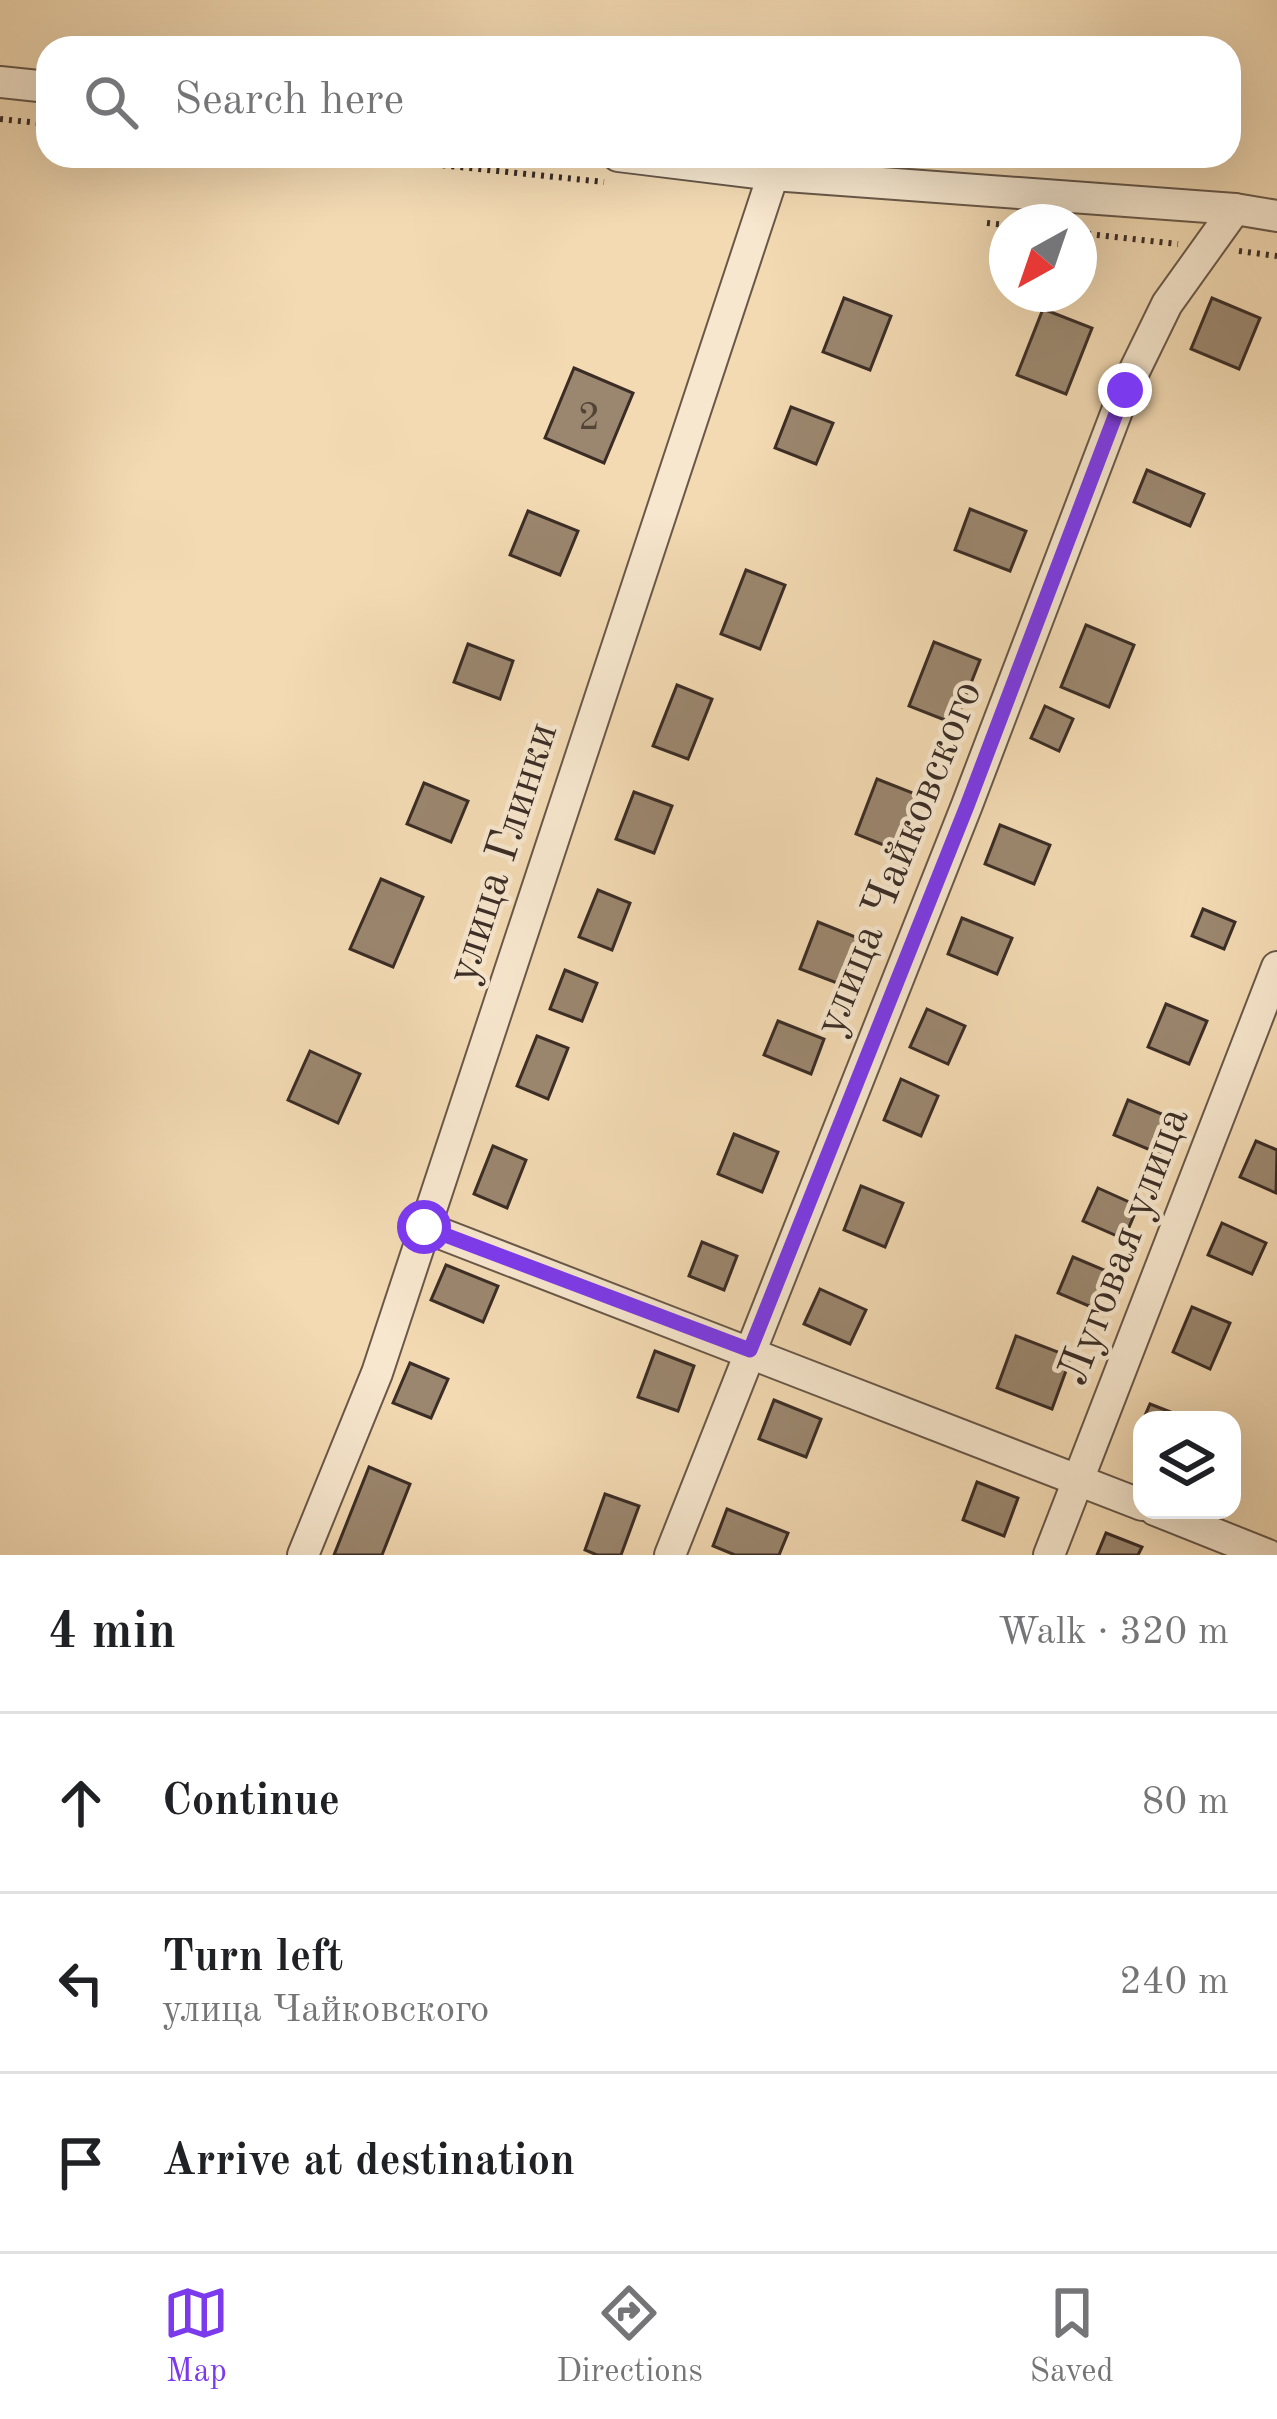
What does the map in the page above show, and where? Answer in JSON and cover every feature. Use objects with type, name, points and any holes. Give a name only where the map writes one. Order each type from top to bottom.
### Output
[{"type":"street","points":[[0,82],[36,86]]},
{"type":"street","points":[[716,168],[1277,216]]},
{"type":"street","name":"улица Глинки","points":[[303,1555],[376,1373],[773,175]]},
{"type":"street","name":"улица Чайковского","points":[[670,1555],[967,806],[1125,390],[1167,304],[1235,209]]},
{"type":"street","name":"Луговая улица","points":[[1049,1555],[1277,968]]},
{"type":"street","points":[[424,1227],[1133,1501]]},
{"type":"street","points":[[1178,1519],[1268,1555]]},
{"type":"path","points":[[0,119],[36,123]]},
{"type":"building","points":[[844,298],[891,316],[870,370],[823,352]]},
{"type":"building","points":[[1212,298],[1260,318],[1239,369],[1191,349]]},
{"type":"building","points":[[1042,312],[1092,328],[1066,394],[1017,375]]},
{"type":"building","points":[[574,368],[633,393],[604,463],[545,438]]},
{"type":"building","points":[[791,407],[833,423],[816,464],[775,448]]},
{"type":"building","points":[[1147,470],[1204,494],[1190,526],[1134,502]]},
{"type":"building","points":[[970,509],[1026,531],[1010,571],[955,550]]},
{"type":"building","points":[[528,511],[578,531],[560,575],[510,555]]},
{"type":"building","points":[[746,570],[785,585],[760,649],[721,634]]},
{"type":"building","points":[[1086,625],[1134,645],[1109,707],[1061,687]]},
{"type":"building","points":[[934,642],[980,660],[955,724],[909,706]]},
{"type":"building","points":[[468,644],[513,661],[500,699],[454,682]]},
{"type":"building","points":[[677,685],[712,699],[688,759],[653,746]]},
{"type":"building","points":[[1045,706],[1073,719],[1059,751],[1031,738]]},
{"type":"building","points":[[877,779],[918,795],[896,850],[856,834]]},
{"type":"building","points":[[424,783],[468,801],[451,842],[407,824]]},
{"type":"building","points":[[634,792],[672,806],[654,853],[616,839]]},
{"type":"building","points":[[1000,825],[1050,845],[1034,884],[985,864]]},
{"type":"building","points":[[381,879],[423,897],[393,967],[350,949]]},
{"type":"building","points":[[598,890],[630,903],[612,950],[579,937]]},
{"type":"building","points":[[1203,909],[1235,922],[1224,949],[1192,936]]},
{"type":"building","points":[[962,918],[1012,938],[997,974],[948,954]]},
{"type":"building","points":[[818,922],[863,940],[845,986],[800,969]]},
{"type":"building","points":[[565,970],[597,983],[582,1021],[550,1009]]},
{"type":"building","points":[[1166,1004],[1207,1021],[1189,1064],[1148,1047]]},
{"type":"building","points":[[927,1009],[965,1026],[948,1064],[910,1047]]},
{"type":"building","points":[[778,1021],[824,1039],[811,1074],[764,1055]]},
{"type":"building","points":[[537,1036],[568,1048],[548,1099],[517,1086]]},
{"type":"building","points":[[310,1051],[360,1074],[338,1123],[288,1100]]},
{"type":"building","points":[[901,1079],[938,1096],[921,1136],[884,1120]]},
{"type":"building","points":[[1128,1100],[1174,1119],[1160,1154],[1114,1135]]},
{"type":"building","points":[[734,1134],[778,1152],[762,1192],[718,1174]]},
{"type":"building","points":[[1256,1141],[1277,1150],[1276,1193],[1240,1177]]},
{"type":"building","points":[[493,1146],[526,1160],[507,1208],[474,1194]]},
{"type":"building","points":[[861,1186],[903,1203],[885,1247],[844,1230]]},
{"type":"building","points":[[1098,1188],[1138,1206],[1124,1239],[1083,1221]]},
{"type":"building","points":[[1222,1223],[1266,1243],[1252,1274],[1208,1255]]},
{"type":"building","points":[[702,1242],[737,1256],[724,1290],[689,1276]]},
{"type":"building","points":[[1073,1257],[1111,1273],[1096,1309],[1058,1293]]},
{"type":"building","points":[[446,1265],[498,1286],[483,1322],[431,1300]]},
{"type":"building","points":[[820,1289],[866,1310],[850,1344],[804,1324]]},
{"type":"building","points":[[1192,1307],[1230,1323],[1210,1369],[1173,1352]]},
{"type":"building","points":[[1016,1336],[1071,1357],[1052,1409],[997,1388]]},
{"type":"building","points":[[655,1351],[694,1366],[678,1411],[638,1397]]},
{"type":"building","points":[[410,1363],[448,1379],[431,1418],[393,1403]]},
{"type":"building","points":[[774,1400],[821,1419],[806,1457],[759,1439]]},
{"type":"building","points":[[369,1467],[410,1484],[382,1555],[334,1555]]},
{"type":"building","points":[[977,1482],[1018,1498],[1004,1536],[963,1520]]},
{"type":"building","points":[[605,1494],[639,1506],[621,1555],[585,1550]]},
{"type":"building","points":[[727,1509],[788,1533],[779,1555],[735,1555],[713,1546]]},
{"type":"building","points":[[1106,1533],[1142,1547],[1138,1555],[1097,1555]]},
{"type":"route","points":[[424,1227],[750,1350],[967,806],[1125,390]]}]
